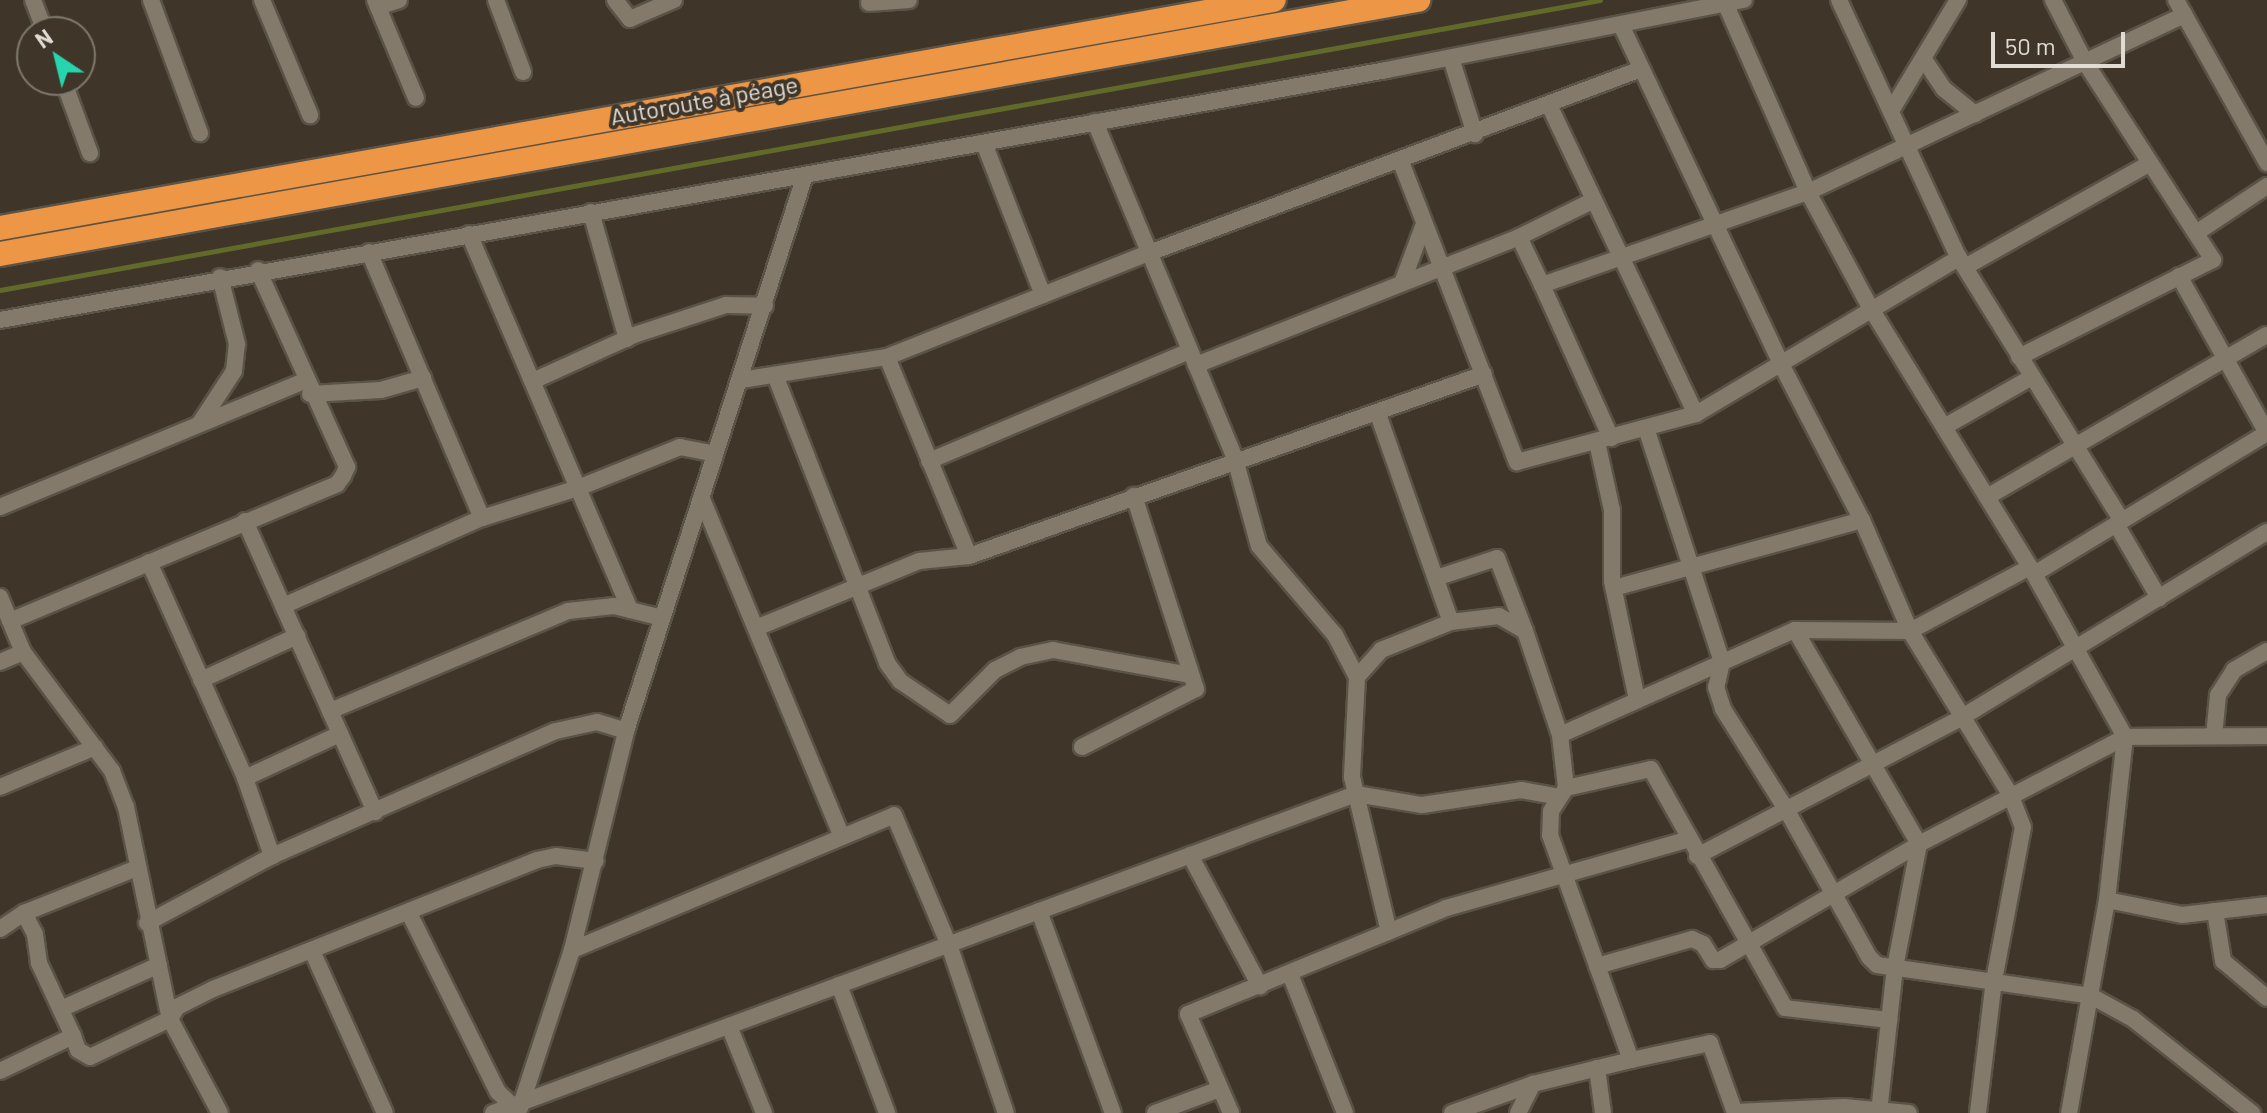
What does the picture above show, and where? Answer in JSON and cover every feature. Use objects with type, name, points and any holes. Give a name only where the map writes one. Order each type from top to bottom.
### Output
[{"type":"highway","points":[[0,228],[1274,0]]},
{"type":"highway","name":"Autoroute à péage","points":[[0,254],[1418,0]]},
{"type":"street","points":[[151,0],[200,133]]},
{"type":"street","points":[[262,0],[310,115]]},
{"type":"street","points":[[399,0],[377,4],[416,98]]},
{"type":"street","points":[[496,0],[523,72]]},
{"type":"street","points":[[615,0],[630,19],[674,0]]},
{"type":"street","points":[[869,3],[909,0]]},
{"type":"street","points":[[0,320],[258,270],[1451,58],[1744,0]]},
{"type":"street","points":[[1839,0],[1962,262],[2075,445],[2159,598]]},
{"type":"street","points":[[1891,111],[1925,61],[1958,0]]},
{"type":"street","points":[[2019,357],[2213,260],[2085,62],[2053,0]]},
{"type":"street","points":[[1726,5],[1808,192],[1870,307],[2032,570],[2125,737],[2107,900],[2069,1113]]},
{"type":"street","points":[[1542,285],[1808,192],[2085,62],[2180,8],[2267,163]]},
{"type":"street","points":[[1621,25],[1781,364],[1862,520],[1910,631],[1959,719],[2011,796],[2023,827],[1994,980],[1978,1113]]},
{"type":"street","points":[[1451,58],[1475,134]]},
{"type":"street","points":[[1925,61],[1944,89],[1975,114]]},
{"type":"street","points":[[741,380],[887,357],[1149,253],[1401,162],[1641,69]]},
{"type":"street","points":[[69,96],[90,153]]},
{"type":"street","points":[[1549,105],[1617,257],[1696,414]]},
{"type":"street","points":[[1095,122],[1235,459],[1259,546],[1335,635],[1357,677],[1356,794],[1389,932]]},
{"type":"street","points":[[984,143],[1043,295]]},
{"type":"street","points":[[1401,162],[1517,462],[1696,414],[1870,307],[2150,163]]},
{"type":"street","points":[[508,1109],[572,950],[626,731],[805,175]]},
{"type":"street","points":[[2196,233],[2267,186]]},
{"type":"street","points":[[929,461],[1193,358],[1402,283],[1519,237],[1592,201]]},
{"type":"street","points":[[591,212],[627,339]]},
{"type":"street","points":[[1402,283],[1424,224]]},
{"type":"street","points":[[469,234],[535,380],[630,610]]},
{"type":"street","points":[[1519,237],[1542,285],[1604,440],[1612,510],[1614,588],[1637,700]]},
{"type":"street","points":[[369,252],[482,518]]},
{"type":"street","points":[[10,621],[337,484],[343,476],[347,467],[307,388],[258,270]]},
{"type":"street","points":[[1560,735],[1795,630],[1910,631],[2119,523],[2267,433],[2179,276]]},
{"type":"street","points":[[199,425],[234,371],[237,344],[220,277]]},
{"type":"street","points":[[535,380],[627,339],[726,305],[765,306]]},
{"type":"street","points":[[1987,497],[2267,335]]},
{"type":"street","points":[[887,357],[969,556]]},
{"type":"street","points":[[756,628],[919,561],[969,556],[1235,459],[1378,414],[1484,374]]},
{"type":"street","points":[[775,375],[887,663],[900,681],[950,715],[995,670],[1020,657],[1053,650],[1191,675]]},
{"type":"street","points":[[1944,427],[2032,377]]},
{"type":"street","points":[[0,507],[199,425],[307,388],[381,390],[423,378]]},
{"type":"street","points":[[1378,414],[1451,622]]},
{"type":"street","points":[[1646,428],[1722,662],[1716,687],[1723,709],[1786,809],[1869,957],[1895,967],[2091,996],[2133,1019],[2252,1113]]},
{"type":"street","points":[[283,606],[482,518],[578,488],[680,447],[715,454]]},
{"type":"street","points":[[1082,747],[1196,689],[1134,496]]},
{"type":"street","points":[[702,499],[841,835]]},
{"type":"street","points":[[1614,588],[1862,520]]},
{"type":"street","points":[[245,521],[375,812]]},
{"type":"street","points":[[1697,856],[1959,719],[2267,532]]},
{"type":"street","points":[[1436,578],[1497,558],[1560,735],[1563,793],[1551,811],[1550,835],[1631,1060]]},
{"type":"street","points":[[149,562],[245,778],[272,856]]},
{"type":"street","points":[[0,597],[23,652],[112,771],[126,807],[147,923],[170,1019],[220,1113]]},
{"type":"street","points":[[330,711],[568,611],[595,605],[662,618]]},
{"type":"street","points":[[1357,677],[1381,650],[1451,622],[1499,616],[1525,631]]},
{"type":"street","points":[[1795,630],[1870,765],[1919,844],[1895,967],[1879,1112]]},
{"type":"street","points":[[201,680],[297,636]]},
{"type":"street","points":[[2214,736],[2218,695],[2234,670],[2267,651]]},
{"type":"street","points":[[0,662],[23,652]]},
{"type":"street","points":[[147,923],[272,856],[578,722],[626,731]]},
{"type":"street","points":[[245,778],[340,734]]},
{"type":"street","points":[[1597,966],[1692,939],[1703,944],[1713,960],[1720,960],[1919,844],[2125,737],[2267,736]]},
{"type":"street","points":[[0,787],[95,747]]},
{"type":"street","points":[[508,1109],[1356,794],[1422,805],[1521,790],[1563,793],[1651,769],[1687,840],[1791,1013],[1889,1020]]},
{"type":"street","points":[[572,950],[894,815],[949,945],[1003,1112]]},
{"type":"street","points":[[1231,1113],[1188,1014],[1446,908],[1687,840]]},
{"type":"street","points":[[1190,855],[1260,986]]},
{"type":"street","points":[[24,913],[35,934],[37,958],[63,1008],[78,1050],[90,1057],[170,1019],[177,1007],[213,989],[313,953],[537,860],[556,856],[596,861]]},
{"type":"street","points":[[0,929],[24,913],[137,868]]},
{"type":"street","points":[[2107,900],[2182,915],[2267,905]]},
{"type":"street","points":[[1039,911],[1113,1113]]},
{"type":"street","points":[[2215,911],[2223,961],[2267,998]]},
{"type":"street","points":[[409,913],[508,1109]]},
{"type":"street","points":[[313,953],[385,1113]]},
{"type":"street","points":[[63,1008],[159,965]]},
{"type":"street","points":[[1290,974],[1345,1113]]},
{"type":"street","points":[[839,985],[887,1113]]},
{"type":"street","points":[[729,1026],[764,1113]]},
{"type":"street","points":[[0,1071],[73,1036]]},
{"type":"street","points":[[1452,1113],[1533,1084],[1710,1043],[1735,1113],[1909,1113]]},
{"type":"street","points":[[1597,1068],[1603,1113]]},
{"type":"street","points":[[1518,1113],[1533,1084]]},
{"type":"street","points":[[1155,1113],[1220,1089]]},
{"type":"waterway","points":[[0,290],[1600,0]]}]
